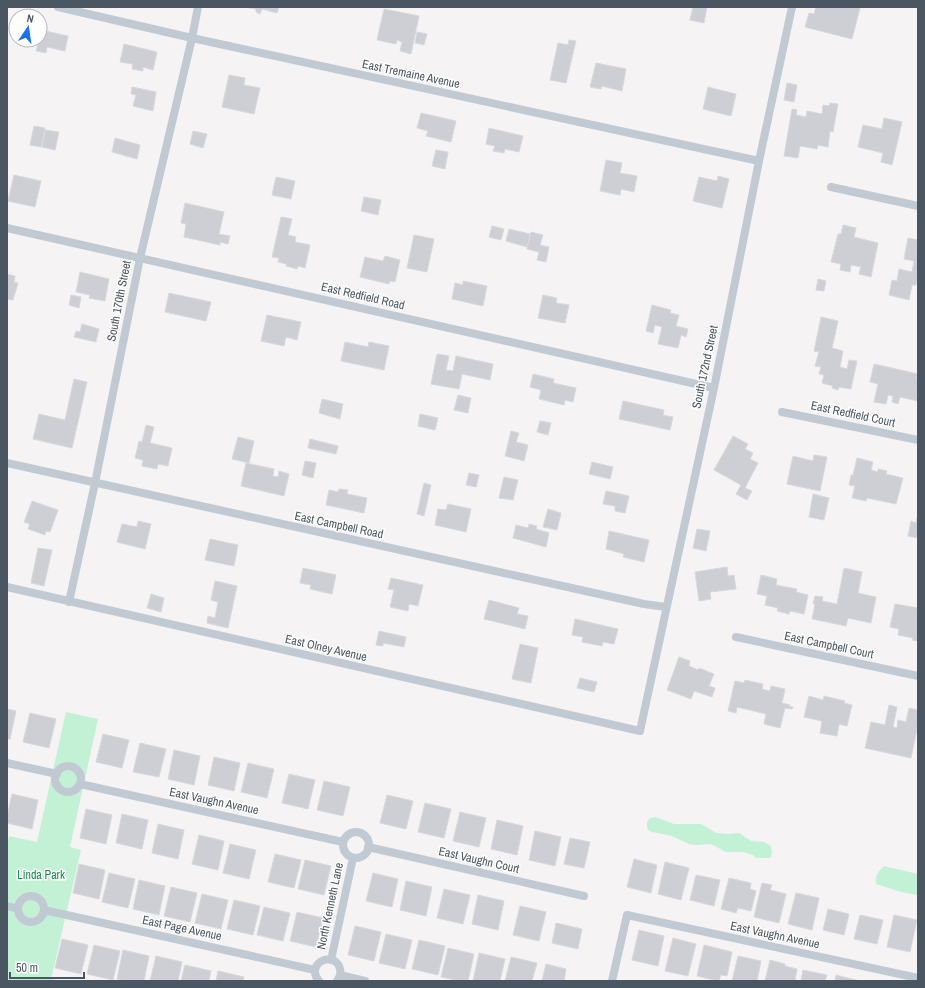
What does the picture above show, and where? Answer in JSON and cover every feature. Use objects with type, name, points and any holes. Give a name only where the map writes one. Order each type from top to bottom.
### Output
[{"type":"street","name":"East Tremaine Avenue","points":[[58,7],[192,38],[759,161]]},
{"type":"street","name":"South 170th Street","points":[[69,602],[95,483],[140,258],[198,7]]},
{"type":"street","name":"South 172nd Street","points":[[640,731],[714,388],[759,161],[792,7]]},
{"type":"street","points":[[832,187],[918,206]]},
{"type":"street","name":"East Redfield Road","points":[[7,228],[714,388]]},
{"type":"street","name":"East Redfield Court","points":[[782,412],[918,440]]},
{"type":"street","name":"East Campbell Road","points":[[7,463],[644,604],[666,607]]},
{"type":"street","name":"East Olney Avenue","points":[[7,587],[640,731]]},
{"type":"street","name":"East Campbell Court","points":[[736,637],[918,676]]},
{"type":"street","points":[[7,763],[57,774]]},
{"type":"street","points":[[70,766],[78,770],[81,779],[78,788],[69,792],[59,788],[56,784],[57,774],[60,769],[70,766]]},
{"type":"street","name":"East Vaughn Avenue","points":[[80,784],[343,842]]},
{"type":"street","points":[[355,832],[360,833],[367,839],[368,848],[363,856],[353,858],[345,852],[343,842],[349,834],[355,832]]},
{"type":"street","name":"East Vaughn Court","points":[[368,848],[584,896]]},
{"type":"street","name":"North Kenneth Lane","points":[[331,960],[353,858]]},
{"type":"street","points":[[30,896],[40,900],[43,904],[44,910],[39,919],[30,922],[21,918],[18,909],[22,900],[30,896]]},
{"type":"street","points":[[7,906],[18,909]]},
{"type":"street","name":"East Page Avenue","points":[[44,910],[315,970]]},
{"type":"street","name":"East Vaughn Avenue","points":[[612,981],[627,915],[918,978]]},
{"type":"street","points":[[318,981],[315,975],[315,970],[317,964],[325,959],[335,961],[338,965],[340,971],[338,978],[365,981]]},
{"type":"green space","name":"Linda Park","points":[[66,712],[98,719],[70,847],[81,850],[51,979],[60,981],[7,981],[7,846],[9,836],[37,842]]},
{"type":"green space","points":[[655,817],[674,824],[701,824],[716,833],[739,833],[751,841],[764,842],[771,846],[772,854],[770,858],[756,858],[753,855],[743,852],[726,852],[711,844],[689,844],[672,836],[648,830],[647,822],[650,818]]},
{"type":"green space","points":[[884,866],[918,874],[918,895],[901,892],[876,884],[877,874]]},
{"type":"building","points":[[245,7],[279,7],[277,13],[262,9],[260,14],[256,12],[256,9]]},
{"type":"building","points":[[693,7],[707,7],[704,23],[690,20]]},
{"type":"building","points":[[816,7],[860,8],[852,39],[805,27],[809,13],[814,14]]},
{"type":"building","points":[[384,9],[419,16],[411,54],[400,51],[402,42],[397,40],[396,44],[377,40]]},
{"type":"building","points":[[48,32],[68,36],[65,51],[48,47]]},
{"type":"building","points":[[417,32],[427,34],[424,45],[415,43]]},
{"type":"building","points":[[569,40],[576,41],[566,83],[550,80],[558,43],[568,45]]},
{"type":"building","points":[[124,44],[157,52],[153,70],[143,67],[143,71],[132,69],[133,64],[120,62]]},
{"type":"building","points":[[37,48],[47,48],[46,53],[36,51]]},
{"type":"building","points":[[596,63],[626,69],[622,91],[602,86],[601,89],[590,87]]},
{"type":"building","points":[[229,75],[245,78],[244,85],[260,88],[254,114],[222,107]]},
{"type":"building","points":[[787,83],[797,85],[794,102],[784,100]]},
{"type":"building","points":[[132,87],[156,92],[153,111],[133,106],[136,95],[131,94]]},
{"type":"building","points":[[708,87],[736,94],[731,116],[703,109]]},
{"type":"building","points":[[830,103],[838,104],[833,132],[830,131],[828,147],[818,145],[817,149],[800,146],[798,158],[784,156],[792,109],[797,110],[796,115],[806,117],[807,111],[822,114],[823,105],[829,106]]},
{"type":"building","points":[[421,113],[456,121],[451,142],[426,136],[428,131],[417,128]]},
{"type":"building","points":[[884,118],[902,122],[892,165],[881,162],[883,153],[858,147],[863,125],[882,129]]},
{"type":"building","points":[[34,126],[45,128],[41,147],[30,145]]},
{"type":"building","points":[[489,128],[523,136],[519,152],[505,149],[504,153],[493,151],[495,146],[486,144]]},
{"type":"building","points":[[45,130],[59,132],[55,150],[42,147]]},
{"type":"building","points":[[193,131],[207,134],[203,148],[190,144]]},
{"type":"building","points":[[115,138],[140,145],[137,159],[112,152]]},
{"type":"building","points":[[436,150],[448,152],[445,169],[432,166]]},
{"type":"building","points":[[606,160],[622,163],[620,173],[637,176],[634,192],[621,189],[620,195],[600,191]]},
{"type":"building","points":[[14,175],[41,181],[35,207],[8,201]]},
{"type":"building","points":[[718,176],[729,179],[722,208],[693,201],[699,177],[717,181]]},
{"type":"building","points":[[276,177],[295,181],[291,199],[272,195]]},
{"type":"building","points":[[364,197],[381,200],[378,215],[361,211]]},
{"type":"building","points":[[185,203],[224,212],[219,234],[230,236],[228,244],[220,242],[220,245],[184,237],[186,224],[181,223]]},
{"type":"building","points":[[281,217],[292,219],[288,235],[296,237],[295,242],[310,245],[305,268],[298,266],[297,269],[286,266],[287,264],[278,262],[279,258],[272,257]]},
{"type":"building","points":[[843,225],[856,228],[854,237],[878,243],[871,277],[859,274],[861,267],[851,265],[850,272],[840,270],[841,264],[831,262],[838,234],[841,234]]},
{"type":"building","points":[[492,226],[504,229],[501,240],[489,237]]},
{"type":"building","points":[[509,229],[530,234],[527,247],[506,241]]},
{"type":"building","points":[[531,232],[543,235],[540,245],[549,247],[546,262],[537,260],[539,252],[527,249]]},
{"type":"building","points":[[414,235],[434,239],[427,272],[407,268]]},
{"type":"building","points":[[908,238],[918,240],[918,275],[916,285],[912,285],[909,300],[889,295],[892,280],[897,281],[899,269],[912,272],[914,261],[904,259]]},
{"type":"building","points":[[385,256],[400,260],[395,282],[390,281],[389,284],[360,277],[365,257],[383,261]]},
{"type":"building","points":[[80,272],[109,279],[105,301],[89,298],[90,295],[76,292]]},
{"type":"building","points":[[7,274],[15,276],[14,282],[18,283],[13,300],[7,299]]},
{"type":"building","points":[[818,279],[826,281],[824,291],[816,290]]},
{"type":"building","points":[[463,281],[487,286],[483,306],[452,299],[455,283],[463,285]]},
{"type":"building","points":[[169,293],[211,302],[206,321],[165,312]]},
{"type":"building","points":[[71,295],[81,297],[79,308],[69,305]]},
{"type":"building","points":[[543,295],[557,298],[556,303],[569,305],[565,323],[538,318]]},
{"type":"building","points":[[652,305],[671,310],[670,313],[679,315],[676,326],[688,329],[686,337],[681,335],[678,348],[658,344],[662,327],[655,325],[653,333],[646,331]]},
{"type":"building","points":[[267,315],[301,322],[297,340],[286,337],[284,346],[261,341]]},
{"type":"building","points":[[821,317],[838,321],[832,348],[843,351],[840,367],[847,369],[849,360],[857,361],[851,389],[839,387],[838,390],[832,388],[833,386],[822,383],[824,375],[819,374],[821,367],[815,366],[819,352],[814,351]]},
{"type":"building","points":[[82,324],[99,329],[96,342],[74,337],[76,331],[80,332]]},
{"type":"building","points":[[345,342],[368,347],[369,342],[389,346],[384,370],[341,361]]},
{"type":"building","points":[[437,354],[449,356],[446,370],[453,371],[456,356],[493,364],[490,380],[462,374],[459,389],[431,384]]},
{"type":"building","points":[[874,364],[918,374],[916,379],[918,380],[918,401],[900,397],[898,404],[892,402],[893,396],[888,395],[886,404],[874,402],[878,384],[870,382]]},
{"type":"building","points":[[533,374],[554,379],[553,383],[576,388],[573,402],[565,400],[564,405],[539,399],[541,390],[530,387]]},
{"type":"building","points":[[74,379],[87,382],[72,448],[33,439],[39,414],[65,420]]},
{"type":"building","points":[[458,395],[471,398],[468,413],[454,410]]},
{"type":"building","points":[[322,399],[343,404],[340,419],[319,413]]},
{"type":"building","points":[[623,401],[664,410],[663,415],[673,417],[670,430],[619,419]]},
{"type":"building","points":[[420,414],[438,418],[435,430],[418,426]]},
{"type":"building","points":[[540,421],[551,423],[548,435],[537,432]]},
{"type":"building","points":[[146,425],[154,427],[150,443],[172,448],[168,466],[158,464],[157,469],[142,466],[143,460],[135,458],[139,441],[142,442]]},
{"type":"building","points":[[511,431],[519,433],[516,442],[528,445],[524,461],[505,456]]},
{"type":"building","points":[[733,436],[748,444],[745,449],[753,453],[750,459],[758,463],[745,488],[752,491],[747,500],[736,494],[741,485],[714,470]]},
{"type":"building","points":[[238,437],[254,441],[249,463],[232,459]]},
{"type":"building","points":[[310,439],[338,446],[336,454],[308,448]]},
{"type":"building","points":[[814,455],[827,457],[820,491],[787,484],[793,456],[813,461]]},
{"type":"building","points":[[857,458],[873,462],[871,470],[878,472],[878,469],[887,471],[886,474],[903,478],[896,504],[867,498],[866,501],[852,498],[855,486],[849,485]]},
{"type":"building","points":[[305,461],[316,463],[313,478],[302,475]]},
{"type":"building","points":[[592,462],[613,467],[610,479],[589,474]]},
{"type":"building","points":[[246,463],[274,469],[273,476],[278,477],[279,471],[289,474],[284,496],[241,486]]},
{"type":"building","points":[[469,473],[479,475],[476,487],[466,485]]},
{"type":"building","points":[[504,477],[518,480],[513,500],[499,498]]},
{"type":"building","points":[[424,483],[431,485],[424,516],[417,514]]},
{"type":"building","points":[[339,489],[348,490],[347,494],[367,498],[364,513],[326,505],[329,490],[338,492]]},
{"type":"building","points":[[606,491],[629,496],[625,513],[615,511],[615,506],[603,504]]},
{"type":"building","points":[[813,494],[829,498],[824,520],[809,517]]},
{"type":"building","points":[[32,501],[58,510],[50,532],[46,531],[45,535],[28,529],[30,524],[24,522]]},
{"type":"building","points":[[448,504],[471,509],[466,532],[435,525],[438,509],[446,510]]},
{"type":"building","points":[[548,509],[561,513],[557,530],[543,527]]},
{"type":"building","points":[[918,514],[918,538],[908,536],[911,521],[916,523]]},
{"type":"building","points":[[138,521],[151,524],[145,549],[117,542],[122,524],[137,527]]},
{"type":"building","points":[[529,524],[537,526],[536,529],[549,533],[546,547],[513,538],[516,525],[528,528]]},
{"type":"building","points":[[697,529],[710,531],[706,551],[693,548]]},
{"type":"building","points":[[609,531],[649,540],[644,562],[623,557],[624,554],[606,549]]},
{"type":"building","points":[[210,539],[238,545],[234,566],[205,560]]},
{"type":"building","points":[[38,548],[52,550],[44,586],[31,583]]},
{"type":"building","points":[[727,567],[728,576],[734,575],[736,589],[710,592],[711,599],[699,601],[695,572]]},
{"type":"building","points":[[303,568],[336,575],[332,594],[310,589],[311,585],[300,583]]},
{"type":"building","points":[[844,568],[862,572],[858,593],[876,597],[871,623],[848,618],[846,626],[812,619],[815,596],[823,597],[822,601],[837,604]]},
{"type":"building","points":[[761,575],[777,579],[776,585],[797,589],[796,592],[808,595],[804,614],[790,611],[789,614],[777,611],[778,608],[765,605],[767,596],[757,594]]},
{"type":"building","points":[[391,578],[423,585],[418,606],[409,604],[408,611],[390,607],[394,590],[388,589]]},
{"type":"building","points":[[215,581],[237,586],[228,628],[207,623],[208,616],[215,618],[218,602],[211,600]]},
{"type":"building","points":[[151,594],[164,598],[161,612],[147,608]]},
{"type":"building","points":[[489,600],[519,608],[517,614],[528,616],[525,629],[484,619]]},
{"type":"building","points":[[895,604],[918,608],[918,641],[912,640],[913,638],[898,635],[899,629],[890,627]]},
{"type":"building","points":[[575,619],[618,629],[614,644],[603,642],[602,646],[582,642],[583,637],[572,635]]},
{"type":"building","points":[[379,631],[406,637],[404,647],[383,643],[383,646],[376,645]]},
{"type":"building","points":[[520,644],[538,648],[531,683],[512,679]]},
{"type":"building","points":[[679,657],[690,661],[689,666],[714,674],[709,686],[715,688],[712,697],[694,691],[691,699],[667,690]]},
{"type":"building","points":[[580,678],[597,682],[594,692],[577,688]]},
{"type":"building","points":[[745,680],[763,684],[762,689],[770,691],[771,686],[785,689],[782,703],[793,707],[792,709],[785,708],[780,728],[764,724],[766,714],[737,707],[736,713],[728,711],[735,681],[744,683]]},
{"type":"building","points":[[809,696],[823,700],[824,696],[845,701],[844,703],[852,705],[847,726],[839,724],[837,736],[820,733],[822,721],[804,717]]},
{"type":"building","points":[[889,705],[897,707],[893,727],[897,728],[898,720],[906,722],[909,708],[918,710],[918,724],[911,758],[865,748],[871,722],[885,725]]},
{"type":"building","points":[[7,709],[16,711],[10,739],[7,739]]},
{"type":"building","points":[[30,713],[56,719],[49,748],[23,742]]},
{"type":"building","points":[[103,734],[129,740],[122,768],[96,762]]},
{"type":"building","points":[[140,743],[166,749],[159,777],[133,772]]},
{"type":"building","points":[[174,750],[200,756],[194,785],[168,779]]},
{"type":"building","points":[[214,757],[240,763],[234,791],[208,785]]},
{"type":"building","points":[[248,763],[274,769],[267,798],[241,792]]},
{"type":"building","points":[[289,774],[315,780],[308,809],[282,803]]},
{"type":"building","points":[[324,781],[350,787],[343,816],[317,810]]},
{"type":"building","points":[[12,794],[38,800],[32,829],[7,823]]},
{"type":"building","points":[[387,795],[413,801],[406,829],[380,823]]},
{"type":"building","points":[[425,803],[451,809],[444,838],[418,832]]},
{"type":"building","points":[[86,809],[112,815],[106,844],[80,838]]},
{"type":"building","points":[[460,812],[486,818],[479,847],[453,841]]},
{"type":"building","points":[[122,814],[148,820],[142,849],[116,843]]},
{"type":"building","points":[[497,820],[523,826],[517,855],[491,849]]},
{"type":"building","points":[[158,824],[184,830],[178,859],[152,853]]},
{"type":"building","points":[[535,831],[561,837],[555,866],[529,860]]},
{"type":"building","points":[[199,835],[224,841],[218,870],[192,864]]},
{"type":"building","points":[[570,838],[590,842],[584,868],[564,864]]},
{"type":"building","points":[[230,844],[256,850],[249,879],[223,873]]},
{"type":"building","points":[[275,854],[301,860],[294,888],[268,882]]},
{"type":"building","points":[[634,859],[657,865],[651,893],[627,887]]},
{"type":"building","points":[[305,860],[331,866],[324,895],[298,889]]},
{"type":"building","points":[[665,862],[689,868],[681,900],[658,894]]},
{"type":"building","points":[[79,864],[105,870],[99,899],[73,893]]},
{"type":"building","points":[[109,873],[135,879],[128,908],[102,902]]},
{"type":"building","points":[[373,873],[398,879],[392,907],[366,901]]},
{"type":"building","points":[[696,875],[720,880],[714,906],[690,900]]},
{"type":"building","points":[[729,878],[751,883],[750,889],[756,891],[751,911],[738,908],[736,913],[721,909]]},
{"type":"building","points":[[139,880],[165,886],[159,915],[133,909]]},
{"type":"building","points":[[406,881],[432,887],[426,916],[400,910]]},
{"type":"building","points":[[762,883],[772,885],[770,890],[786,894],[779,923],[754,917]]},
{"type":"building","points":[[171,887],[197,893],[190,922],[164,916]]},
{"type":"building","points":[[444,889],[470,895],[463,924],[437,918]]},
{"type":"building","points":[[796,893],[819,898],[812,930],[788,924]]},
{"type":"building","points":[[202,894],[228,900],[221,929],[195,923]]},
{"type":"building","points":[[478,895],[504,901],[498,930],[472,924]]},
{"type":"building","points":[[234,900],[260,906],[253,935],[227,929]]},
{"type":"building","points":[[520,906],[546,912],[539,941],[513,935]]},
{"type":"building","points":[[264,907],[290,913],[283,941],[257,935]]},
{"type":"building","points":[[828,909],[849,914],[844,935],[823,930]]},
{"type":"building","points":[[297,912],[323,918],[316,947],[290,941]]},
{"type":"building","points":[[860,915],[883,920],[877,944],[854,939]]},
{"type":"building","points":[[894,915],[917,920],[910,952],[887,947]]},
{"type":"building","points":[[556,923],[582,929],[578,949],[552,943]]},
{"type":"building","points":[[355,926],[381,932],[374,961],[348,955]]},
{"type":"building","points":[[639,930],[664,936],[658,966],[632,960]]},
{"type":"building","points":[[386,934],[412,940],[405,969],[379,963]]},
{"type":"building","points":[[673,938],[696,944],[688,976],[665,971]]},
{"type":"building","points":[[62,939],[88,945],[81,974],[55,968]]},
{"type":"building","points":[[419,940],[445,946],[438,975],[412,969]]},
{"type":"building","points":[[94,945],[120,951],[113,980],[87,974]]},
{"type":"building","points":[[704,945],[732,952],[727,976],[721,975],[719,981],[697,976]]},
{"type":"building","points":[[448,948],[474,954],[468,981],[441,977]]},
{"type":"building","points":[[123,950],[149,956],[144,981],[125,981],[117,979]]},
{"type":"building","points":[[479,953],[505,959],[500,981],[473,981]]},
{"type":"building","points":[[156,956],[182,962],[178,981],[150,981]]},
{"type":"building","points":[[738,956],[761,961],[757,981],[732,981]]},
{"type":"building","points":[[511,957],[537,963],[532,981],[505,981]]},
{"type":"building","points":[[770,960],[797,969],[795,981],[765,981]]},
{"type":"building","points":[[546,964],[566,969],[564,981],[542,981]]},
{"type":"building","points":[[185,965],[211,971],[209,981],[181,981]]},
{"type":"building","points":[[803,970],[827,975],[825,981],[801,981]]},
{"type":"building","points":[[218,971],[244,977],[243,981],[216,981]]},
{"type":"building","points":[[836,975],[860,981],[835,981]]}]
